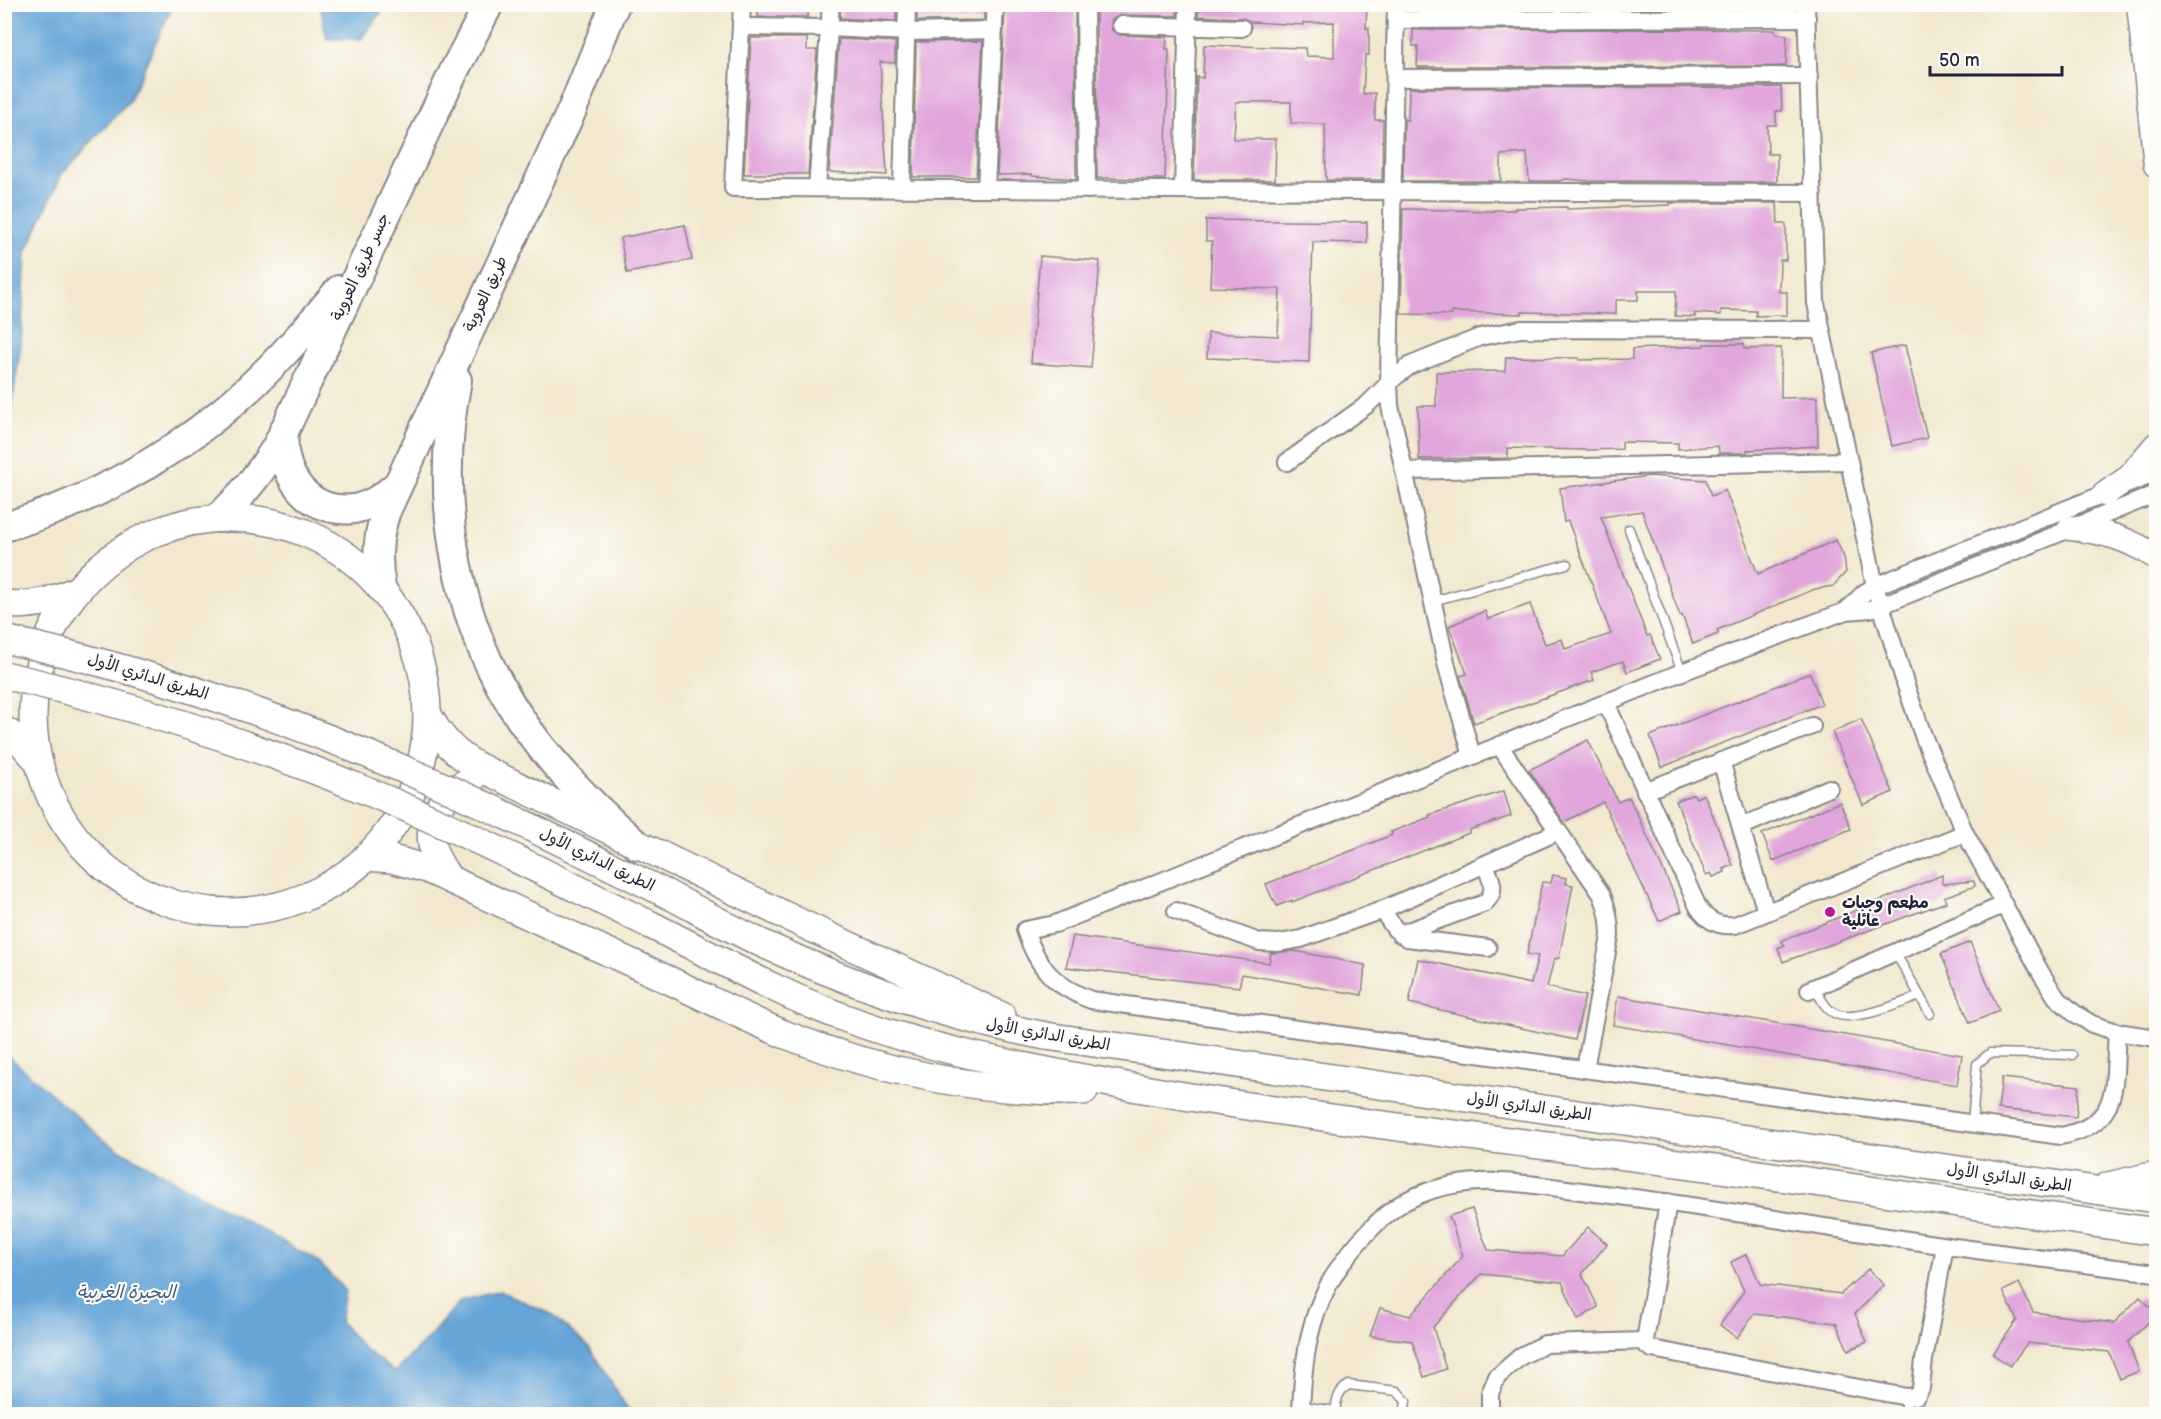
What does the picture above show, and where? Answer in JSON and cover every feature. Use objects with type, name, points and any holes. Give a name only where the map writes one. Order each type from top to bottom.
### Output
[{"type":"highway","name":"جسر طريق العروبة","points":[[218,518],[245,492],[268,461],[455,69],[489,4]]},
{"type":"highway","name":"طريق العروبة","points":[[381,587],[378,571],[378,539],[386,511],[572,110],[615,4]]},
{"type":"highway","points":[[4,527],[44,514],[114,483],[183,441],[212,420],[256,382],[292,346],[364,261]]},
{"type":"highway","points":[[467,336],[454,393],[447,460],[447,498],[451,533],[466,602],[485,655],[518,715],[561,770],[637,845]]},
{"type":"highway","points":[[284,430],[283,451],[288,471],[297,487],[320,503],[343,509],[355,508],[381,497],[399,483]]},
{"type":"main road","points":[[2139,4],[2157,165]]},
{"type":"main road","points":[[2105,494],[2128,478],[2157,445]]},
{"type":"main road","points":[[218,518],[264,520],[308,533],[347,556],[381,587],[400,615],[415,646],[422,668],[427,713],[422,759],[406,802],[381,840],[366,857],[329,885],[287,903],[265,908],[230,911],[196,909],[174,904],[132,886],[95,859],[80,843],[54,805],[38,761],[33,716],[38,671],[54,628],[79,589],[94,572],[131,545],[173,526],[218,518]]},
{"type":"main road","points":[[2070,528],[2093,530],[2116,536],[2138,545],[2157,557]]},
{"type":"main road","points":[[4,604],[28,605],[46,602],[79,589]]},
{"type":"main road","points":[[4,638],[4,654]]},
{"type":"main road","name":"الطريق الدائري الأول","points":[[4,638],[140,674],[306,730],[461,794],[768,946],[872,990],[963,1019],[1046,1036],[2157,1199]]},
{"type":"main road","name":"الطريق الدائري الأول","points":[[4,675],[60,688],[127,708],[310,769],[418,813],[809,1004],[877,1029],[961,1053],[1144,1090],[1305,1115],[1639,1158],[2157,1232]]},
{"type":"main road","points":[[427,713],[442,739],[453,750],[466,760],[496,776],[859,951],[1046,1036]]},
{"type":"main road","points":[[4,730],[18,740],[38,761]]},
{"type":"main road","points":[[449,879],[438,862],[432,842],[433,820],[437,810],[443,801],[459,787],[468,782],[496,776]]},
{"type":"main road","points":[[366,857],[405,861],[449,879],[745,1017],[808,1042],[872,1063],[915,1074],[1001,1088],[1071,1092],[1144,1090]]},
{"type":"main road","points":[[2087,1190],[2157,1175]]},
{"type":"street","points":[[742,4],[733,188],[1812,193]]},
{"type":"street","points":[[817,188],[831,4]]},
{"type":"street","points":[[902,189],[907,4]]},
{"type":"street","points":[[986,189],[995,4]]},
{"type":"street","points":[[1085,4],[1087,190]]},
{"type":"street","points":[[1184,190],[1188,4]]},
{"type":"street","points":[[1472,756],[1447,667],[1393,425],[1389,384],[1396,12],[1807,11],[1814,273],[1820,330],[1875,586],[1906,686],[1924,738],[1965,832],[2003,905],[2056,996],[2074,1013],[2092,1024],[2117,1032],[2157,1038]]},
{"type":"street","points":[[1121,26],[1242,28]]},
{"type":"street","points":[[741,27],[908,32],[994,30]]},
{"type":"street","points":[[1395,78],[1809,76]]},
{"type":"street","points":[[1287,462],[1368,404],[1403,370],[1420,360],[1480,337],[1511,330],[1820,330]]},
{"type":"street","points":[[1404,471],[1848,461]]},
{"type":"street","points":[[1846,611],[1864,593],[1875,586],[2157,473]]},
{"type":"street","points":[[2117,1032],[2112,1095],[2108,1109],[2087,1129],[2061,1136],[1091,1000],[1073,993],[1043,968],[1032,952],[1025,930],[1055,924],[1682,672],[1846,611],[1870,609],[1882,605],[2157,494]]},
{"type":"street","points":[[1606,703],[1702,914],[1709,920],[1726,926],[1735,925],[1965,832]]},
{"type":"street","points":[[1645,790],[1812,726]]},
{"type":"street","points":[[1499,746],[1602,895],[1610,921],[1610,936],[1585,1069]]},
{"type":"street","points":[[1721,761],[1766,912]]},
{"type":"street","points":[[1741,827],[1828,788]]},
{"type":"street","points":[[1176,911],[1258,942],[1279,943],[1301,939],[1382,910],[1557,832]]},
{"type":"street","points":[[1400,934],[1485,903],[1493,892],[1493,885],[1485,865]]},
{"type":"street","points":[[1811,989],[2003,905]]},
{"type":"street","points":[[1382,910],[1400,934],[1414,940],[1488,948]]},
{"type":"street","points":[[1301,1410],[1304,1366],[1311,1329],[1326,1286],[1351,1249],[1383,1216],[1417,1195],[1455,1183],[1492,1181],[1668,1202],[1944,1246],[2157,1273]]},
{"type":"street","points":[[1668,1202],[1646,1345],[1652,1349],[1907,1397],[1916,1396],[1922,1388],[1924,1360],[1944,1246]]},
{"type":"street","points":[[1491,1414],[1490,1393],[1497,1377],[1521,1356],[1545,1344],[1645,1341]]},
{"type":"lane","points":[[1629,529],[1682,672]]},
{"type":"lane","points":[[1433,601],[1567,564]]},
{"type":"lane","points":[[1895,952],[1930,1014]]},
{"type":"lane","points":[[1811,989],[1831,1012],[1855,1017],[1920,996]]},
{"type":"lane","points":[[1972,1124],[1977,1064],[1990,1053],[2072,1055]]},
{"type":"lane","points":[[1301,1410],[1335,1413],[1338,1396],[1343,1388],[1349,1385],[1397,1391],[1406,1401],[1404,1414]]},
{"type":"lane","points":[[1905,1414],[1907,1397]]},
{"type":"water","points":[[5,4],[173,5],[129,101],[62,174],[26,252],[21,343],[11,411],[5,413]]},
{"type":"water","points":[[320,4],[386,5],[361,39],[327,39]]},
{"type":"water","name":"البحيرة الغربية","points":[[5,1053],[106,1142],[317,1261],[345,1290],[340,1322],[363,1348],[395,1372],[460,1301],[500,1291],[551,1314],[588,1346],[631,1414],[5,1414]]},
{"type":"building","points":[[758,4],[808,4],[808,17],[758,17]]},
{"type":"building","points":[[841,4],[896,4],[896,21],[840,18]]},
{"type":"building","points":[[917,4],[980,4],[980,8],[984,7],[984,20],[917,21]]},
{"type":"building","points":[[1075,4],[1076,179],[1032,176],[1032,174],[997,175],[1005,7]]},
{"type":"building","points":[[1096,4],[1177,4],[1177,16],[1121,15],[1112,19],[1111,24],[1112,30],[1120,35],[1167,37],[1166,49],[1169,49],[1165,179],[1097,178]]},
{"type":"building","points":[[1198,4],[1367,4],[1366,28],[1369,28],[1369,55],[1365,55],[1363,94],[1375,93],[1375,120],[1383,120],[1382,180],[1326,180],[1325,124],[1291,123],[1291,102],[1236,102],[1234,139],[1276,139],[1275,180],[1194,180],[1197,77],[1203,78],[1204,45],[1305,48],[1306,56],[1334,57],[1334,22],[1303,23],[1304,25],[1198,16]]},
{"type":"building","points":[[1415,4],[1677,4],[1677,8],[1414,9]]},
{"type":"building","points":[[1413,30],[1775,30],[1776,34],[1787,35],[1786,66],[1417,67],[1418,46],[1413,46]]},
{"type":"building","points":[[751,38],[807,38],[807,50],[817,50],[808,174],[744,174]]},
{"type":"building","points":[[839,39],[895,42],[895,63],[880,62],[887,175],[829,172]]},
{"type":"building","points":[[983,41],[976,177],[913,177],[916,42]]},
{"type":"building","points":[[1781,87],[1782,111],[1776,111],[1776,125],[1767,125],[1768,154],[1777,154],[1777,182],[1566,179],[1529,181],[1527,153],[1501,155],[1501,181],[1403,181],[1404,120],[1408,120],[1409,88]]},
{"type":"building","points":[[1670,203],[1777,203],[1778,224],[1786,224],[1786,260],[1780,260],[1779,292],[1787,292],[1787,315],[1756,316],[1756,311],[1721,310],[1721,315],[1695,313],[1695,317],[1675,316],[1676,291],[1638,291],[1638,300],[1616,300],[1616,314],[1452,312],[1452,315],[1401,314],[1403,209],[1494,211],[1515,210],[1515,208],[1567,207],[1567,209],[1670,205]]},
{"type":"building","points":[[1206,220],[1367,222],[1367,243],[1313,242],[1309,362],[1207,358],[1208,333],[1278,336],[1280,289],[1210,287],[1212,241],[1206,241]]},
{"type":"building","points":[[685,225],[692,260],[627,273],[620,238]]},
{"type":"building","points":[[1040,256],[1100,261],[1091,368],[1031,363]]},
{"type":"building","points":[[1704,344],[1744,344],[1744,349],[1781,348],[1781,398],[1817,397],[1818,446],[1747,450],[1747,453],[1719,453],[1718,446],[1678,449],[1678,443],[1622,442],[1622,449],[1508,448],[1508,458],[1419,459],[1418,406],[1436,406],[1436,372],[1505,371],[1506,357],[1579,358],[1579,360],[1632,359],[1632,349],[1704,346]]},
{"type":"building","points":[[1905,345],[1927,438],[1892,446],[1871,353]]},
{"type":"building","points":[[1650,476],[1706,480],[1711,496],[1725,490],[1758,574],[1836,540],[1844,557],[1846,572],[1833,586],[1815,589],[1717,630],[1718,634],[1693,644],[1682,615],[1680,616],[1642,511],[1601,517],[1647,636],[1650,635],[1660,659],[1627,672],[1623,661],[1591,672],[1594,680],[1474,723],[1460,676],[1467,674],[1449,626],[1485,611],[1488,619],[1530,604],[1545,644],[1562,639],[1565,649],[1611,634],[1568,521],[1564,522],[1560,488]]},
{"type":"building","points":[[1810,673],[1822,704],[1662,767],[1650,736]]},
{"type":"building","points":[[1861,719],[1893,792],[1863,805],[1832,732]]},
{"type":"building","points":[[1588,740],[1618,802],[1629,797],[1682,911],[1659,921],[1603,802],[1564,822],[1529,770]]},
{"type":"building","points":[[1504,791],[1511,816],[1469,830],[1469,833],[1277,906],[1266,884],[1392,835],[1391,832],[1430,817],[1429,815]]},
{"type":"building","points":[[1694,794],[1696,798],[1704,794],[1733,865],[1724,869],[1725,872],[1713,877],[1711,873],[1706,875],[1676,801]]},
{"type":"building","points":[[1840,802],[1851,829],[1773,861],[1762,834]]},
{"type":"building","points":[[1553,875],[1567,878],[1566,884],[1573,885],[1559,958],[1554,959],[1547,987],[1585,996],[1575,1040],[1409,1003],[1418,959],[1531,984],[1538,956],[1527,954],[1542,882],[1551,883]]},
{"type":"building","points":[[1942,875],[1942,884],[1974,881],[1975,886],[1944,897],[1946,902],[1783,962],[1778,948],[1785,945],[1781,941]]},
{"type":"building","points":[[1073,936],[1269,963],[1271,953],[1295,951],[1365,965],[1362,995],[1242,974],[1239,987],[1066,967]]},
{"type":"building","points":[[1970,942],[1999,1011],[1970,1023],[1941,954]]},
{"type":"building","points":[[1618,996],[1962,1055],[1957,1085],[1613,1025]]},
{"type":"building","points":[[2002,1078],[2079,1086],[2076,1117],[1998,1109]]},
{"type":"building","points":[[1472,1209],[1488,1250],[1562,1256],[1588,1227],[1607,1244],[1582,1274],[1598,1307],[1578,1320],[1562,1282],[1481,1274],[1433,1327],[1446,1369],[1424,1377],[1412,1341],[1370,1336],[1380,1308],[1410,1316],[1463,1256],[1449,1216]]},
{"type":"building","points":[[1747,1254],[1760,1284],[1841,1294],[1868,1269],[1884,1285],[1855,1314],[1867,1342],[1848,1350],[1836,1323],[1754,1314],[1737,1338],[1720,1325],[1744,1291],[1731,1262]]},
{"type":"building","points":[[2019,1283],[2033,1312],[2114,1323],[2140,1297],[2157,1314],[2128,1342],[2139,1371],[2120,1379],[2109,1352],[2027,1343],[2010,1366],[1993,1354],[2017,1320],[2003,1291]]},
{"type":"place","name":"مطعم وجبات عائلية","points":[[1830,912]]}]
